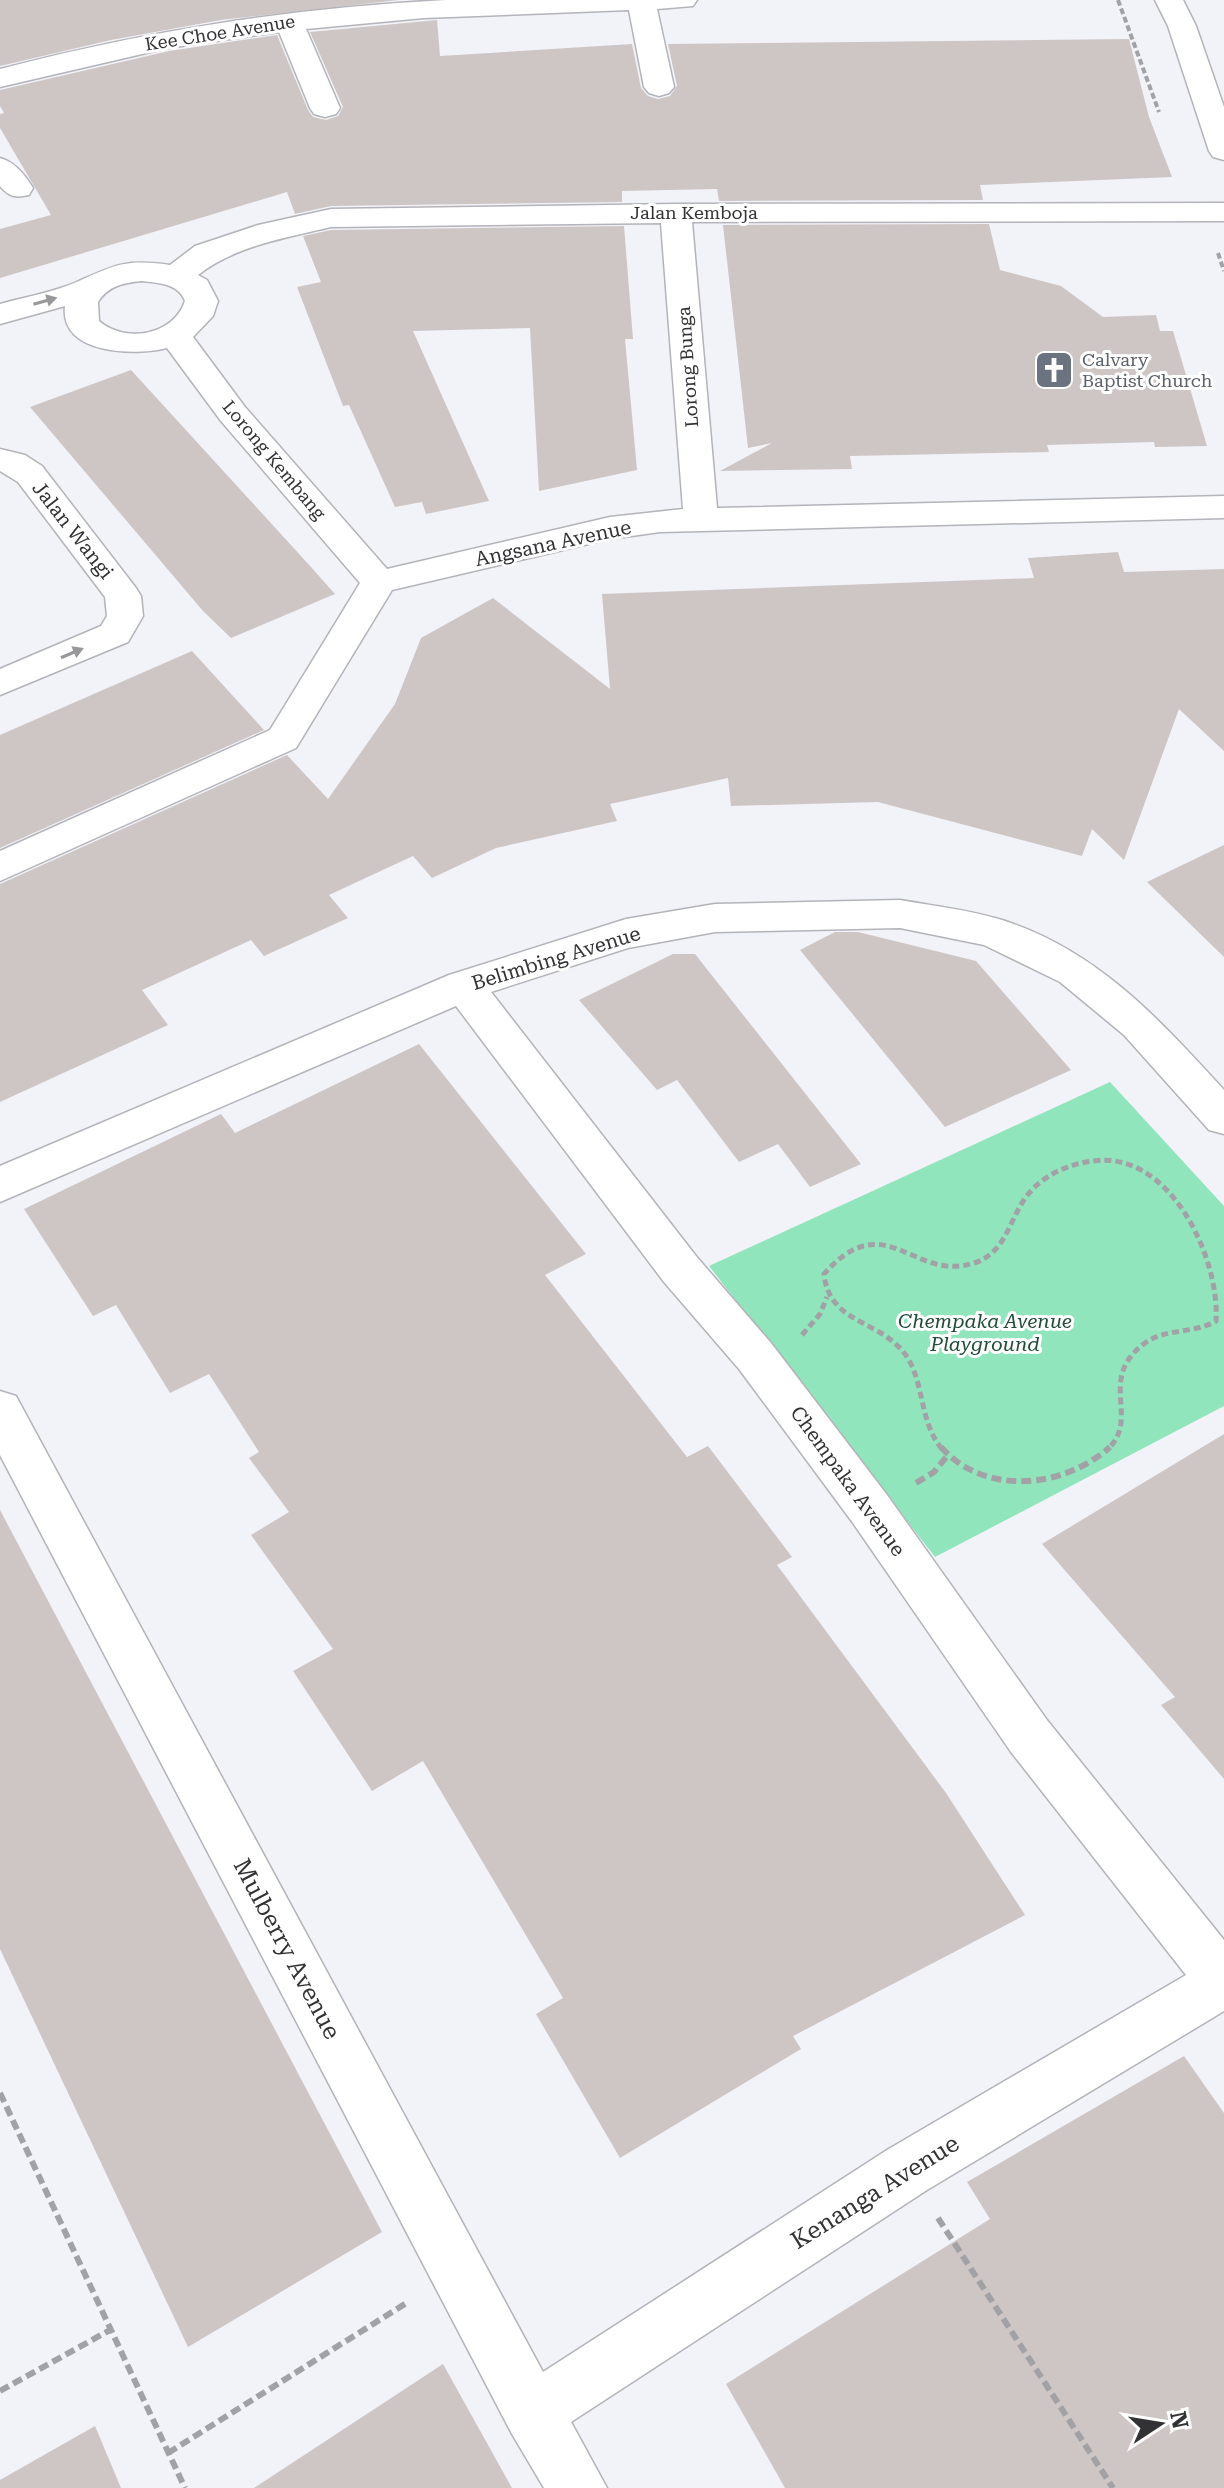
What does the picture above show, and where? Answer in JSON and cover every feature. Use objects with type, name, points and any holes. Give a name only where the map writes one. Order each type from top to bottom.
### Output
[{"type":"street","name":"Kee Choe Avenue","points":[[0,78],[50,63],[213,31],[288,20],[389,10],[683,0]]},
{"type":"street","points":[[1169,0],[1182,26],[1224,151]]},
{"type":"street","points":[[641,1],[659,87]]},
{"type":"street","points":[[288,20],[325,108]]},
{"type":"street","name":"Jalan Kemboja","points":[[177,275],[206,253],[269,232],[331,218],[676,213],[1224,212]]},
{"type":"street","name":"Lorong Bunga","points":[[676,213],[701,520]]},
{"type":"street","points":[[0,314],[91,288],[105,279],[141,271],[177,275],[200,292],[203,304],[189,327],[174,335],[153,342],[107,340],[91,331],[82,321],[79,311],[82,299],[91,288]]},
{"type":"street","points":[[0,327],[91,331]]},
{"type":"street","name":"Lorong Kembang","points":[[174,335],[233,414],[379,582]]},
{"type":"street","name":"Jalan Wangi","points":[[0,460],[13,463],[30,474],[123,596],[125,616],[115,634],[0,683]]},
{"type":"street","name":"Angsana Avenue","points":[[379,582],[610,528],[660,521],[1224,507]]},
{"type":"street","points":[[0,867],[283,739],[379,582]]},
{"type":"street","name":"Belimbing Avenue","points":[[0,1185],[463,986],[626,934],[715,918],[900,914],[993,932],[1074,971],[1139,1024],[1224,1118]]},
{"type":"street","name":"Chempaka Avenue","points":[[463,986],[680,1269],[755,1356],[870,1509],[1029,1736],[1224,1982]]},
{"type":"street","name":"Mulberry Avenue","points":[[0,1410],[533,2413],[577,2488]]},
{"type":"street","name":"Kenanga Avenue","points":[[533,2413],[907,2170],[1224,1982]]},
{"type":"path","points":[[1095,1160],[1117,1162],[1136,1169],[1159,1184],[1181,1209],[1199,1235],[1222,1306],[1216,1321],[1205,1329],[1159,1335],[1144,1342],[1130,1357],[1118,1392],[1123,1426],[1116,1439],[1101,1454],[1036,1481],[1000,1484],[983,1479],[948,1455],[927,1424],[909,1360],[897,1345],[839,1308],[827,1297],[823,1284],[824,1274],[834,1259],[845,1249],[860,1245],[879,1244],[959,1266],[979,1262],[1001,1245],[1030,1191],[1056,1170],[1095,1160]]},
{"type":"path","points":[[0,2093],[185,2488]]},
{"type":"path","points":[[907,2170],[1113,2488]]},
{"type":"path","points":[[168,2453],[458,2271]]},
{"type":"path","points":[[0,2391],[110,2330]]},
{"type":"green space","name":"Chempaka Avenue Playground","points":[[1110,1082],[1224,1206],[1224,1406],[935,1557],[709,1266]]},
{"type":"building","points":[[0,0],[399,0],[221,20],[111,40],[0,66]]},
{"type":"building","points":[[437,20],[440,56],[632,44],[641,88],[648,96],[658,99],[670,96],[677,86],[668,44],[1129,39],[1149,117],[1172,177],[980,185],[983,200],[719,201],[717,189],[622,191],[622,202],[331,206],[295,214],[287,192],[0,278],[0,229],[51,215],[0,128],[0,114],[4,113],[0,106],[0,90],[169,51],[277,35],[308,110],[313,117],[326,120],[338,116],[343,107],[310,32]]},
{"type":"building","points":[[989,224],[1000,270],[1061,286],[1103,317],[1156,315],[1160,331],[1173,331],[1207,446],[1155,447],[1154,442],[1047,445],[1049,452],[850,456],[852,469],[720,471],[772,443],[748,448],[723,225]]},
{"type":"building","points":[[624,226],[633,339],[625,339],[637,470],[539,491],[530,328],[413,331],[489,501],[426,514],[422,502],[395,507],[349,405],[343,406],[297,287],[321,282],[303,236],[331,230]]},
{"type":"building","points":[[131,370],[335,594],[231,638],[203,611],[30,407]]},
{"type":"building","points":[[1118,552],[1124,572],[1224,569],[1224,751],[1179,709],[1124,860],[1092,829],[1082,856],[878,802],[731,806],[728,778],[610,804],[617,821],[496,848],[432,878],[413,856],[329,895],[348,918],[264,956],[251,940],[142,990],[168,1025],[0,1102],[0,884],[287,755],[328,799],[395,704],[421,638],[493,598],[610,689],[602,594],[1034,578],[1028,558]]},
{"type":"building","points":[[192,651],[264,730],[0,848],[0,735]]},
{"type":"building","points":[[1224,845],[1224,957],[1147,882]]},
{"type":"building","points":[[835,932],[858,932],[976,961],[1071,1070],[945,1127],[800,950]]},
{"type":"building","points":[[673,954],[695,954],[861,1164],[810,1187],[778,1144],[739,1162],[677,1080],[657,1090],[579,1000]]},
{"type":"building","points":[[419,1044],[586,1254],[545,1275],[687,1457],[708,1446],[792,1557],[777,1565],[946,1793],[1025,1915],[793,2036],[801,2049],[620,2158],[536,2014],[563,1998],[423,1761],[372,1791],[293,1671],[333,1649],[251,1535],[289,1512],[249,1458],[259,1452],[209,1374],[170,1393],[116,1305],[93,1316],[24,1209],[221,1114],[235,1133]]},
{"type":"building","points":[[1224,1434],[1224,1779],[1161,1705],[1175,1697],[1042,1544]]},
{"type":"building","points":[[0,1510],[382,2232],[188,2347],[0,1949]]},
{"type":"building","points":[[1184,2056],[1224,2113],[1224,2488],[785,2488],[726,2384],[990,2219],[967,2182]]},
{"type":"building","points":[[443,2364],[512,2488],[254,2488]]},
{"type":"building","points":[[95,2426],[121,2488],[0,2488],[0,2480]]},
{"type":"place","name":"Calvary Baptist Church","points":[[1054,370]]}]
